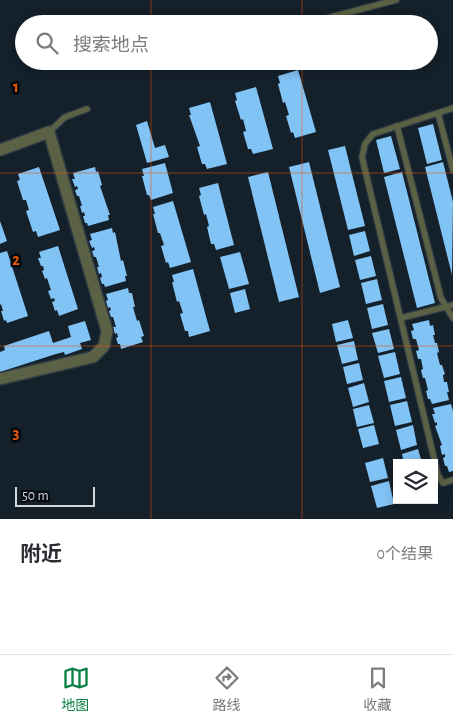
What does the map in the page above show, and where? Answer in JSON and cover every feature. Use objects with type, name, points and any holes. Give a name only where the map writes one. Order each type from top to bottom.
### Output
[{"type":"street","points":[[0,150],[49,132],[107,331],[106,341],[97,354],[88,359],[0,379]]},
{"type":"lane","points":[[339,15],[396,0]]},
{"type":"lane","points":[[453,108],[373,134],[365,144],[362,156],[438,476],[443,483],[453,480]]},
{"type":"lane","points":[[49,132],[65,117],[87,109]]},
{"type":"lane","points":[[438,113],[453,170]]},
{"type":"lane","points":[[397,126],[441,298],[450,306],[453,318]]},
{"type":"lane","points":[[401,318],[450,306]]},
{"type":"building","points":[[298,70],[316,132],[295,138],[293,132],[291,133],[286,116],[289,115],[285,102],[283,103],[278,76]]},
{"type":"building","points":[[256,87],[273,149],[253,154],[251,149],[248,149],[243,132],[246,131],[235,101],[237,100],[235,93]]},
{"type":"building","points":[[210,102],[227,164],[207,169],[205,164],[202,164],[197,147],[200,146],[189,115],[191,115],[189,108]]},
{"type":"building","points":[[147,121],[155,148],[165,145],[169,157],[147,163],[136,125]]},
{"type":"building","points":[[433,124],[442,160],[427,164],[418,128]]},
{"type":"building","points":[[391,136],[400,169],[384,173],[376,140]]},
{"type":"building","points":[[345,146],[365,226],[348,230],[328,150]]},
{"type":"building","points":[[309,162],[340,287],[320,293],[289,167]]},
{"type":"building","points":[[443,162],[453,202],[452,275],[425,167]]},
{"type":"building","points":[[165,163],[173,193],[151,200],[149,195],[147,195],[142,169]]},
{"type":"building","points":[[39,167],[60,230],[38,237],[36,231],[33,232],[26,211],[29,210],[26,200],[23,200],[17,181],[20,180],[18,174]]},
{"type":"building","points":[[95,167],[96,172],[98,171],[102,185],[100,186],[110,215],[108,215],[109,220],[88,226],[85,223],[84,212],[82,213],[79,196],[77,196],[75,190],[78,189],[77,186],[75,187],[72,179],[75,179],[73,173]]},
{"type":"building","points":[[268,172],[299,297],[279,302],[248,177]]},
{"type":"building","points":[[402,172],[435,303],[417,308],[384,177]]},
{"type":"building","points":[[218,183],[234,245],[216,250],[214,244],[211,244],[207,227],[209,226],[199,196],[201,195],[199,188]]},
{"type":"building","points":[[173,201],[191,262],[170,268],[168,262],[166,263],[161,246],[164,245],[160,233],[158,233],[153,207]]},
{"type":"building","points":[[0,221],[7,241],[0,244]]},
{"type":"building","points":[[112,228],[113,233],[115,232],[121,261],[123,260],[127,276],[125,276],[126,281],[105,287],[102,284],[101,273],[99,274],[96,257],[94,257],[92,251],[95,250],[94,247],[92,248],[89,241],[92,240],[90,234]]},
{"type":"building","points":[[365,231],[370,251],[354,256],[349,235]]},
{"type":"building","points":[[58,246],[78,309],[59,316],[57,310],[55,311],[52,302],[55,301],[54,298],[51,299],[48,291],[51,290],[47,278],[45,279],[42,271],[44,270],[43,266],[41,266],[38,258],[41,258],[39,252]]},
{"type":"building","points":[[7,251],[28,316],[7,323],[6,320],[4,321],[0,305],[0,253]]},
{"type":"building","points":[[240,252],[249,284],[229,289],[220,257]]},
{"type":"building","points":[[371,256],[376,276],[360,280],[355,260]]},
{"type":"building","points":[[193,269],[210,331],[189,337],[188,331],[185,331],[180,314],[183,313],[179,301],[177,302],[172,275]]},
{"type":"building","points":[[377,279],[382,300],[366,304],[361,283]]},
{"type":"building","points":[[128,288],[129,293],[132,293],[135,307],[133,307],[144,336],[141,337],[143,342],[121,349],[116,338],[118,337],[117,333],[115,334],[113,327],[116,327],[109,311],[111,310],[110,307],[108,308],[106,294]]},
{"type":"building","points":[[245,289],[250,309],[235,313],[230,293]]},
{"type":"building","points":[[383,304],[388,325],[372,329],[367,308]]},
{"type":"building","points":[[348,320],[353,338],[336,342],[332,324]]},
{"type":"building","points":[[429,320],[430,326],[433,325],[435,335],[433,335],[439,352],[437,353],[445,374],[443,375],[444,382],[447,382],[449,392],[447,392],[449,400],[432,404],[430,399],[428,399],[426,391],[428,390],[421,370],[423,369],[421,359],[418,359],[416,351],[419,350],[416,339],[413,339],[411,331],[414,330],[412,324]]},
{"type":"building","points":[[85,321],[91,340],[80,343],[82,349],[65,355],[64,352],[56,354],[0,372],[0,352],[5,350],[4,346],[49,331],[53,343],[71,337],[68,326]]},
{"type":"building","points":[[389,329],[394,349],[378,353],[372,333]]},
{"type":"building","points":[[354,341],[358,360],[342,364],[337,345]]},
{"type":"building","points":[[395,352],[400,374],[384,378],[378,356]]},
{"type":"building","points":[[359,363],[363,380],[347,384],[343,367]]},
{"type":"building","points":[[401,377],[406,398],[389,402],[384,381]]},
{"type":"building","points":[[364,383],[369,402],[353,407],[348,388]]},
{"type":"building","points":[[407,401],[412,422],[395,426],[390,405]]},
{"type":"building","points":[[451,404],[453,411],[453,471],[449,472],[447,466],[445,466],[443,458],[445,454],[442,455],[440,446],[442,445],[435,426],[437,422],[435,423],[432,414],[435,414],[433,408]]},
{"type":"building","points":[[369,405],[374,423],[357,427],[353,409]]},
{"type":"building","points":[[374,425],[379,444],[363,448],[358,429]]},
{"type":"building","points":[[413,425],[417,445],[401,450],[396,430]]},
{"type":"building","points":[[418,449],[421,459],[403,459],[402,454]]},
{"type":"building","points":[[383,458],[388,478],[370,482],[365,463]]},
{"type":"building","points":[[389,481],[394,504],[377,508],[371,486]]}]
